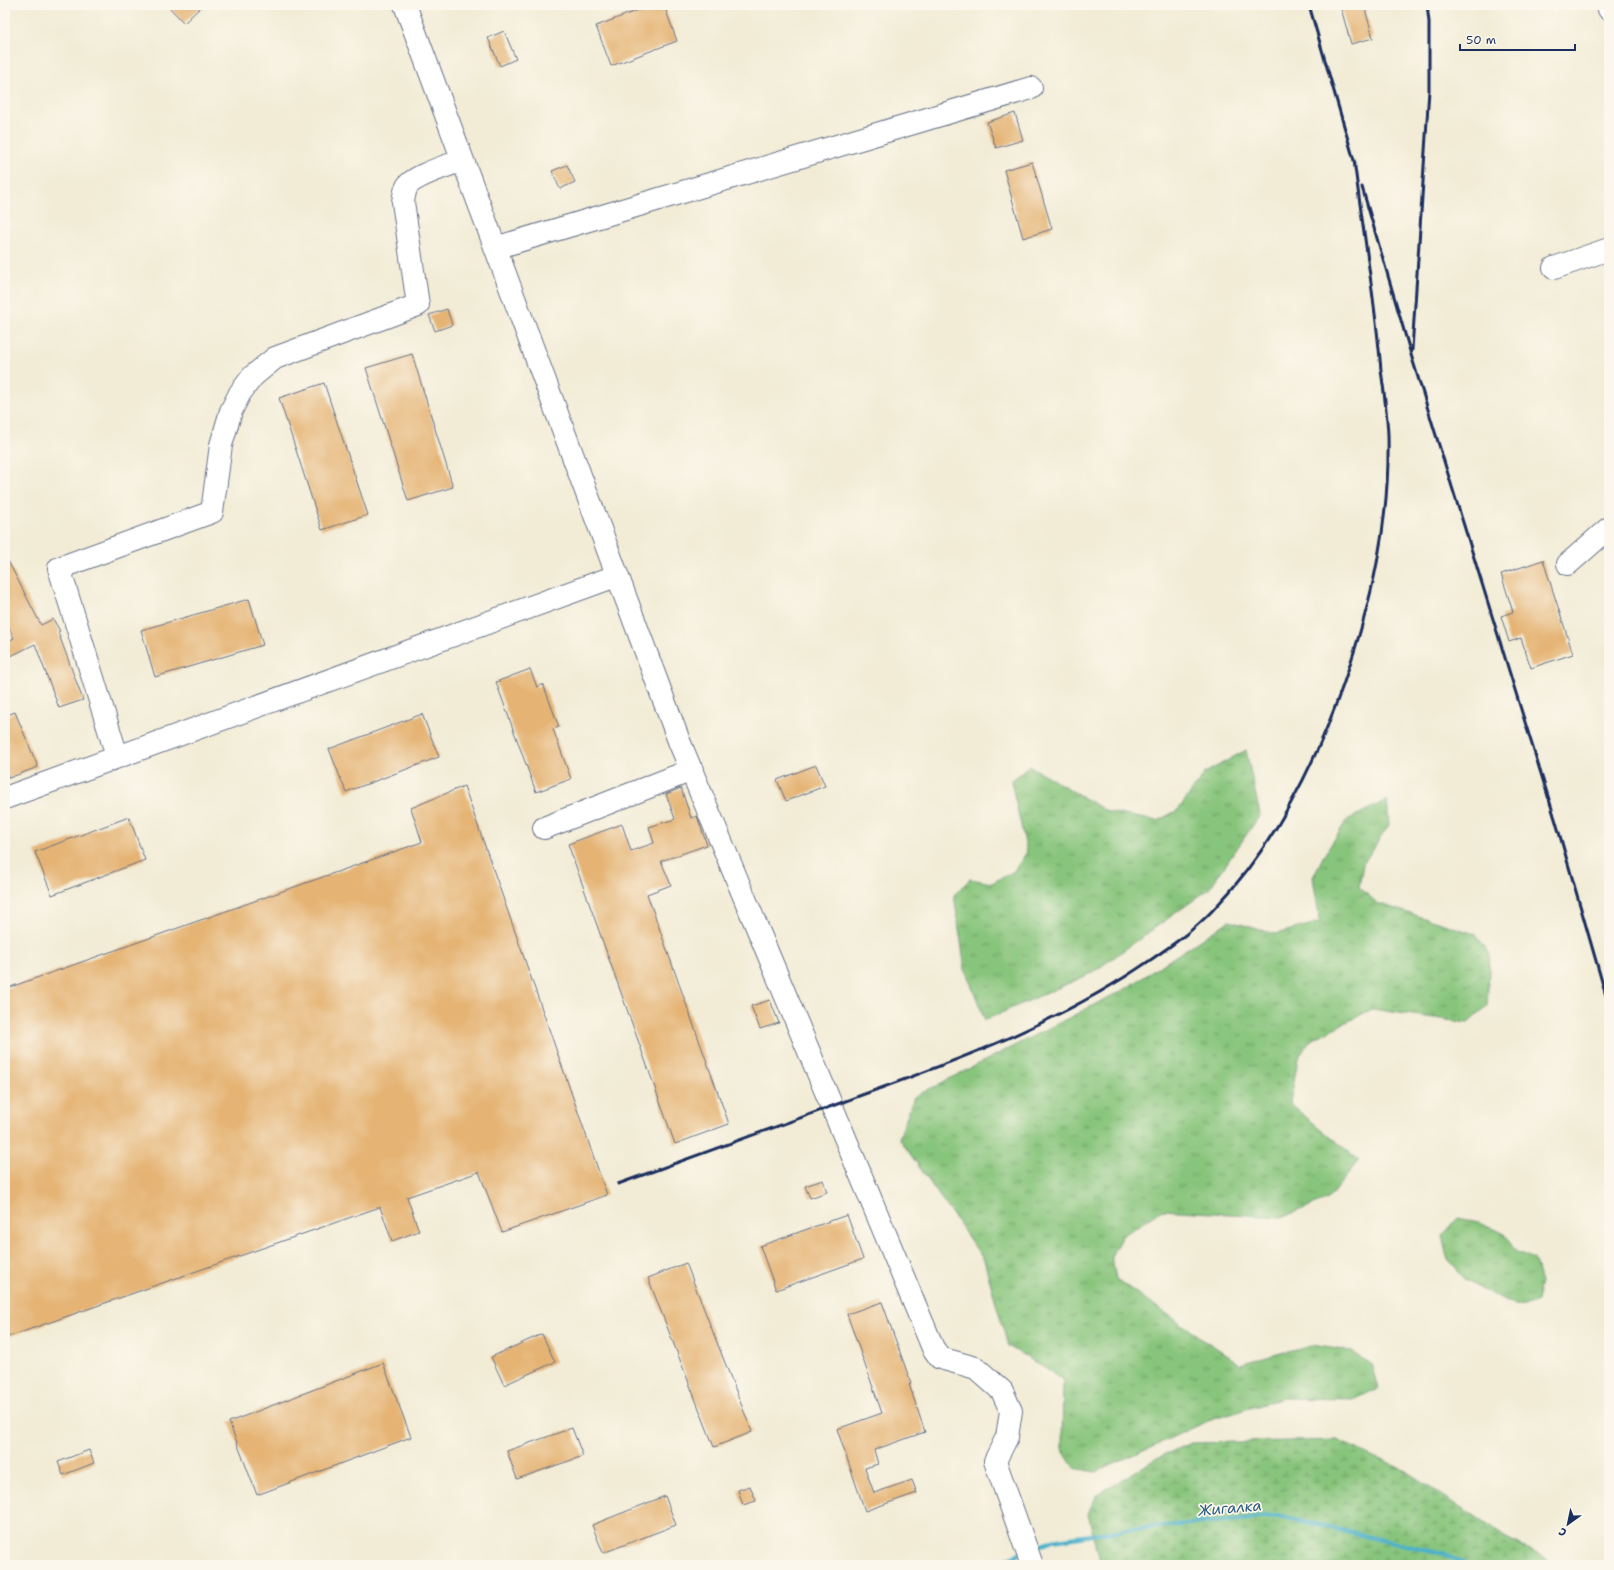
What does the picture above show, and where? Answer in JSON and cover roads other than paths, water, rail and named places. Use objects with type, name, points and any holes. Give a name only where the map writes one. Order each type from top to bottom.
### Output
[{"type":"street","points":[[405,5],[616,576],[692,770],[933,1348],[940,1358],[976,1368],[1002,1391],[1011,1411],[1007,1437],[995,1461],[1032,1565]]},
{"type":"street","points":[[1608,5],[1609,9]]},
{"type":"street","points":[[495,248],[1031,88]]},
{"type":"street","points":[[117,756],[59,568],[212,512],[221,444],[231,410],[240,393],[253,376],[276,358],[418,305],[403,202],[405,192],[409,184],[421,177],[462,160]]},
{"type":"street","points":[[1554,268],[1609,249]]},
{"type":"street","points":[[1568,564],[1609,528]]},
{"type":"street","points":[[5,798],[117,756],[616,576]]},
{"type":"street","points":[[544,828],[692,770]]},
{"type":"waterway","name":"Жигалка","points":[[1032,1549],[1052,1541],[1131,1529],[1281,1516],[1445,1555],[1469,1565]]},
{"type":"waterway","name":"Жигалка","points":[[993,1565],[1021,1553]]},
{"type":"railway","points":[[1309,5],[1355,164]]},
{"type":"railway","points":[[1412,350],[1429,90],[1429,22],[1427,5]]},
{"type":"railway","points":[[618,1184],[972,1054],[1081,1003],[1149,961],[1198,925],[1234,887],[1254,861],[1290,806],[1332,716],[1363,623],[1371,593],[1382,531],[1388,468],[1388,427],[1376,317],[1354,160]]},
{"type":"railway","points":[[1362,187],[1412,358],[1556,822],[1609,1006]]}]
